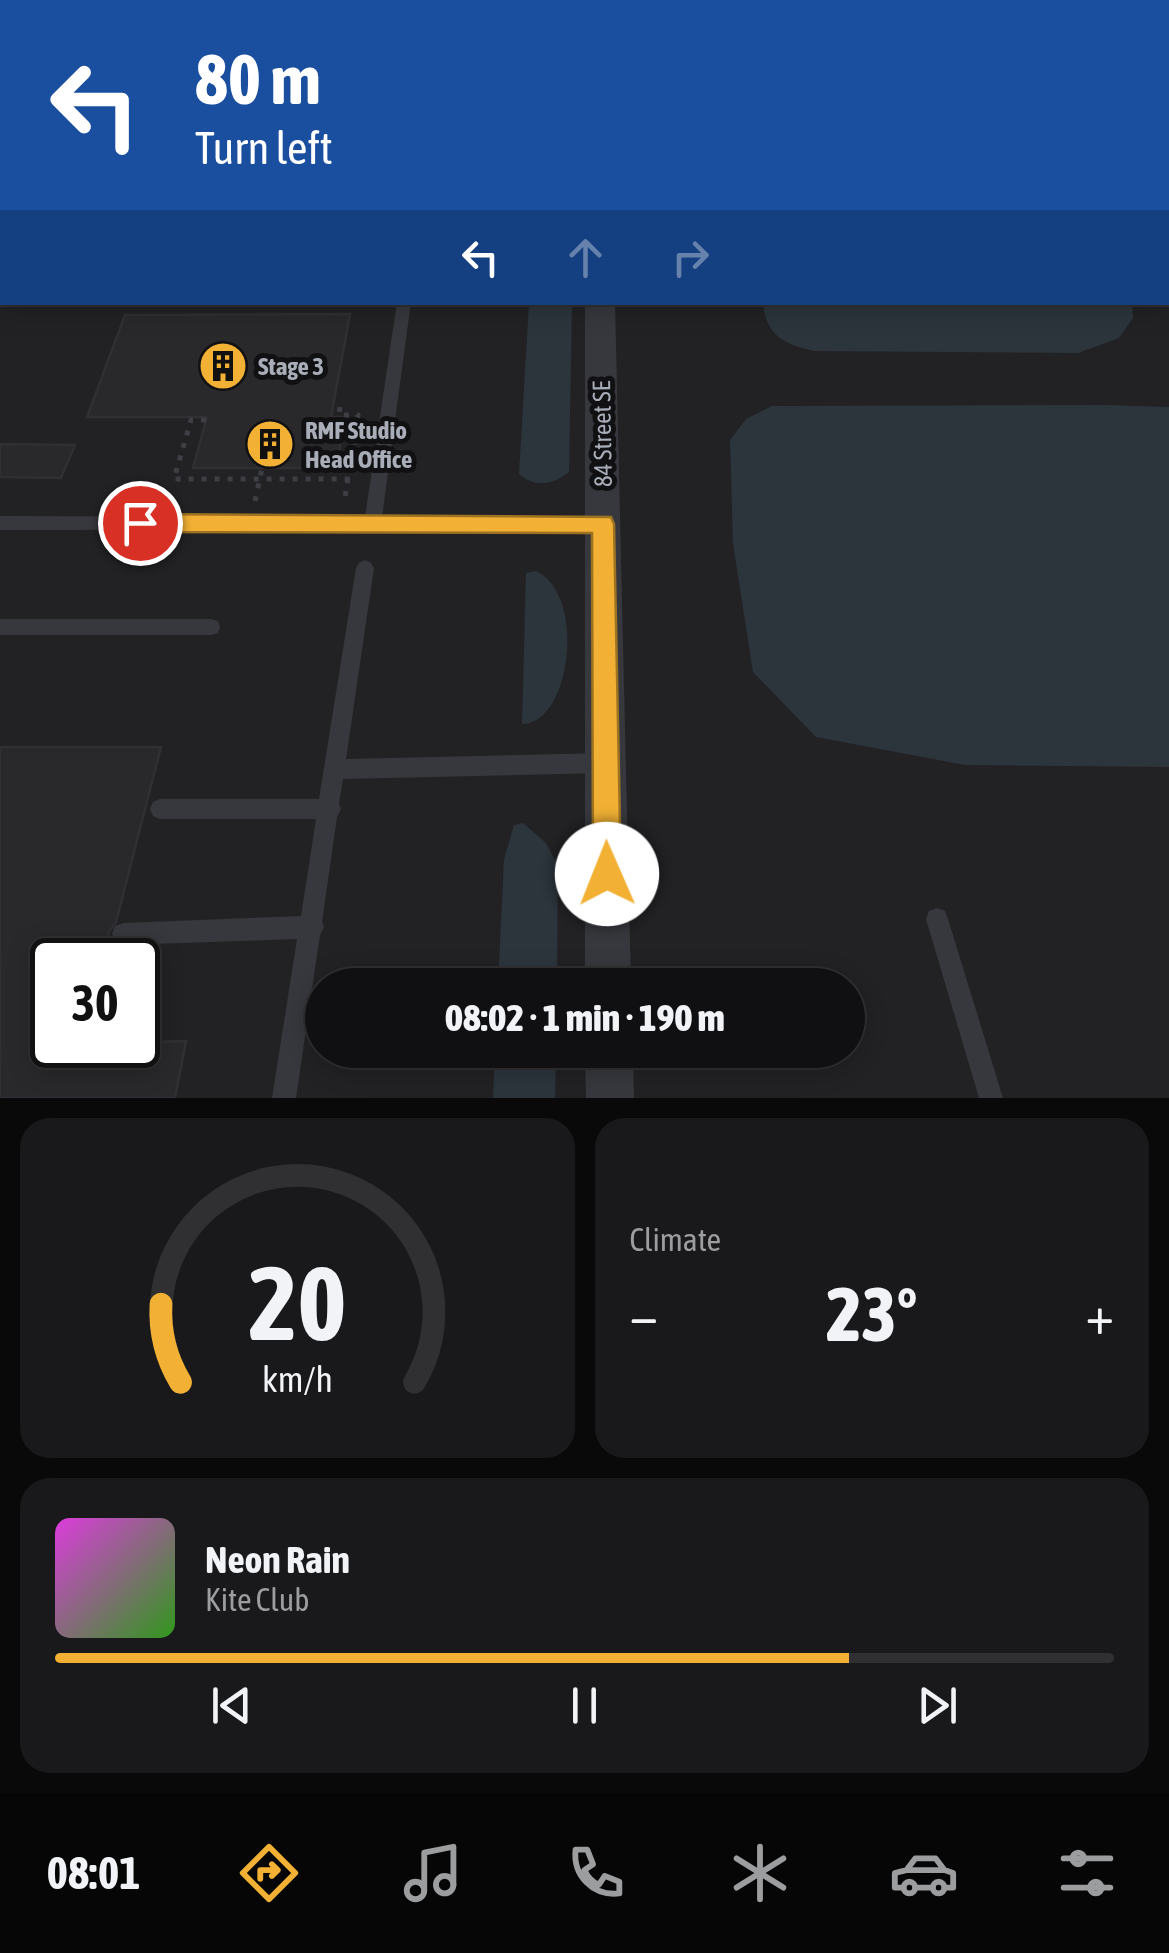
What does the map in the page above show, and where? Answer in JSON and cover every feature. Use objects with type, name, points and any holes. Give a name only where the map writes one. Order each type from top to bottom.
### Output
[{"type":"street","name":"84 Street SE","points":[[600,305],[608,968]]},
{"type":"street","points":[[609,1068],[610,1098]]},
{"type":"lane","points":[[372,524],[404,305]]},
{"type":"lane","points":[[0,523],[603,524]]},
{"type":"lane","points":[[284,1098],[365,568]]},
{"type":"lane","points":[[0,628],[211,628]]},
{"type":"lane","points":[[337,769],[605,763]]},
{"type":"lane","points":[[160,809],[331,809]]},
{"type":"lane","points":[[937,919],[991,1098]]},
{"type":"lane","points":[[123,934],[313,927]]},
{"type":"path","points":[[340,407],[339,415],[358,415],[344,498]]},
{"type":"path","points":[[206,420],[191,420],[174,479],[379,479]]},
{"type":"path","points":[[250,524],[262,468]]},
{"type":"shaded area","points":[[0,305],[1169,305],[1169,1098],[0,1098]]},
{"type":"shaded area","points":[[529,305],[572,305],[569,472],[544,483],[519,474]]},
{"type":"shaded area","points":[[763,305],[1132,305],[1133,318],[1119,338],[1078,353],[814,351],[778,337]]},
{"type":"shaded area","points":[[772,406],[1169,407],[1169,767],[965,765],[816,737],[753,672],[733,544],[730,440],[746,419]]},
{"type":"shaded area","points":[[536,571],[552,584],[562,605],[567,630],[566,656],[552,703],[539,718],[522,724],[526,573]]},
{"type":"shaded area","points":[[523,823],[546,843],[558,865],[557,968],[499,968],[504,860],[514,825]]},
{"type":"shaded area","points":[[494,1068],[556,1068],[555,1098],[493,1098]]},
{"type":"building","name":"Stage 3","points":[[350,314],[331,417],[345,417],[336,468],[193,468],[207,417],[87,417],[125,315]]},
{"type":"building","points":[[0,444],[75,445],[61,478],[0,477]]},
{"type":"building","points":[[0,747],[161,747],[110,938],[30,938],[30,1068],[160,1068],[160,1042],[186,1041],[175,1098],[0,1098]]},
{"type":"place","name":"Stage 3","points":[[223,366]]},
{"type":"place","name":"RMF Studio Head Office","points":[[270,444]]},
{"type":"route","points":[[140,523],[603,524],[607,874]]}]
